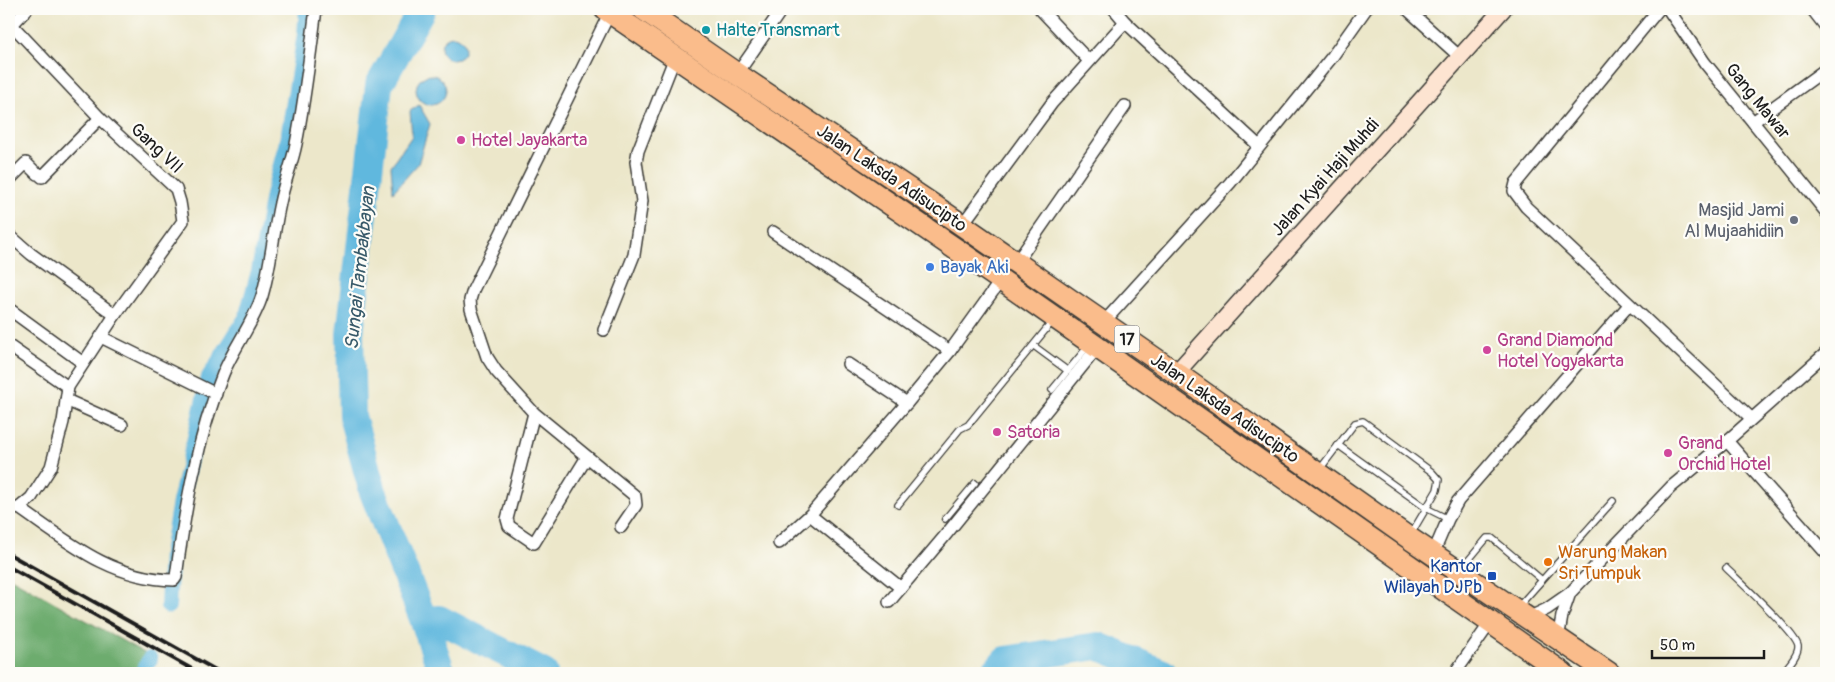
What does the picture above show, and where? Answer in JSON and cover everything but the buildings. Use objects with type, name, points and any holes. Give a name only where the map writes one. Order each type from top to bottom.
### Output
[{"type":"highway","name":"Jalan Laksda Adisucipto","points":[[643,9],[962,225],[1176,373],[1408,538],[1609,673]]},
{"type":"highway","name":"Jalan Laksda Adisucipto","points":[[608,10],[1001,280],[1490,623],[1541,667],[1563,673]]},
{"type":"street","points":[[10,26],[27,9]]},
{"type":"street","points":[[9,346],[68,387],[63,422],[51,467],[31,498],[14,508],[89,555],[114,568],[161,580],[174,580],[176,577],[184,516],[207,422],[209,390],[224,373],[254,319],[272,255],[280,203],[296,145],[316,9]]},
{"type":"street","points":[[737,74],[782,9]]},
{"type":"street","points":[[1040,9],[1088,61]]},
{"type":"street","points":[[1114,9],[1125,22],[1259,146]]},
{"type":"street","points":[[1103,322],[1230,183],[1332,57],[1366,9]]},
{"type":"street","points":[[1407,9],[1460,57]]},
{"type":"street","name":"Jalan Kyai Haji Muhdi","points":[[1176,373],[1503,9]]},
{"type":"street","points":[[1659,9],[1516,183],[1514,191],[1526,207],[1751,418]]},
{"type":"street","name":"Gang Mawar","points":[[1668,9],[1705,63],[1826,212]]},
{"type":"street","points":[[1812,9],[1826,27]]},
{"type":"street","points":[[608,10],[473,290],[470,300],[471,309],[487,357],[496,371],[534,413],[635,496],[636,505],[621,527]]},
{"type":"street","points":[[962,225],[1052,103],[1125,22]]},
{"type":"street","name":"Gang VII","points":[[10,26],[100,118],[176,189],[180,202],[183,221],[115,315],[68,387]]},
{"type":"street","points":[[604,330],[634,255],[642,202],[636,162],[638,151],[675,57]]},
{"type":"street","points":[[1753,122],[1826,69]]},
{"type":"street","points":[[1016,263],[1125,106]]},
{"type":"street","points":[[9,180],[26,163],[42,177],[100,118]]},
{"type":"street","points":[[772,232],[950,351]]},
{"type":"street","points":[[9,235],[31,254],[115,315]]},
{"type":"street","points":[[779,544],[810,514],[907,403],[950,351],[1001,280]]},
{"type":"street","points":[[1433,554],[1448,518],[1458,501],[1629,305]]},
{"type":"street","points":[[9,309],[83,363]]},
{"type":"street","points":[[101,336],[209,390]]},
{"type":"street","points":[[889,602],[944,537],[1094,346]]},
{"type":"street","points":[[1522,614],[1546,609],[1570,593],[1671,488],[1727,441],[1826,352]]},
{"type":"street","points":[[848,364],[907,403]]},
{"type":"street","points":[[66,400],[122,426]]},
{"type":"street","points":[[534,413],[507,519],[509,526],[534,543],[586,457]]},
{"type":"street","points":[[1727,441],[1826,553]]},
{"type":"street","points":[[810,514],[901,588]]},
{"type":"street","points":[[1558,639],[1562,616],[1570,593]]},
{"type":"street","points":[[1455,673],[1490,623]]},
{"type":"lane","points":[[898,505],[960,429],[968,425],[1055,318]]},
{"type":"lane","points":[[1034,346],[1068,371]]},
{"type":"lane","points":[[1052,390],[1068,371],[1094,346]]},
{"type":"lane","points":[[1317,472],[1355,423],[1363,421],[1432,472],[1439,480],[1437,490],[1408,538]]},
{"type":"lane","points":[[1338,445],[1426,508],[1448,518]]},
{"type":"lane","points":[[945,519],[975,483]]},
{"type":"lane","points":[[1522,614],[1542,580],[1613,501]]},
{"type":"lane","points":[[1459,572],[1487,538],[1492,538],[1542,580]]},
{"type":"lane","points":[[1726,568],[1787,630],[1796,643],[1798,647],[1796,653],[1782,673]]},
{"type":"green space","points":[[9,577],[148,655],[137,673],[9,673]]},
{"type":"water","points":[[453,36],[461,40],[465,48],[461,56],[453,60],[445,56],[441,48],[445,40]]},
{"type":"water","points":[[431,75],[442,79],[446,90],[442,101],[431,105],[420,101],[416,90],[420,79]]},
{"type":"water","points":[[419,105],[430,124],[418,164],[393,192],[391,166],[412,136],[410,111]]},
{"type":"waterway","points":[[168,606],[171,553],[180,502],[209,377],[246,318],[259,271],[273,195],[288,138],[305,34],[307,9]]},
{"type":"waterway","name":"Sungai Tambakbayan","points":[[422,9],[379,85],[350,334],[352,416],[373,492],[424,621],[442,673]]},
{"type":"waterway","points":[[424,621],[439,619],[544,673]]},
{"type":"waterway","points":[[994,673],[1005,660],[1098,646],[1163,673]]},
{"type":"waterway","points":[[142,673],[150,659]]},
{"type":"railway","points":[[9,554],[221,673]]},
{"type":"railway","points":[[9,567],[199,673]]},
{"type":"place","name":"Halte Transmart","points":[[706,30]]},
{"type":"place","name":"Hotel Jayakarta","points":[[461,140]]},
{"type":"place","name":"Masjid Jami Al Mujaahidiin","points":[[1794,220]]},
{"type":"place","name":"Bayak Aki","points":[[930,267]]},
{"type":"place","name":"Grand Diamond Hotel Yogyakarta","points":[[1487,350]]},
{"type":"place","name":"Satoria","points":[[997,432]]},
{"type":"place","name":"Grand Orchid Hotel","points":[[1668,453]]},
{"type":"place","name":"Warung Makan Sri Tumpuk","points":[[1548,562]]},
{"type":"place","name":"Kantor Wilayah DJPb","points":[[1492,576]]}]
